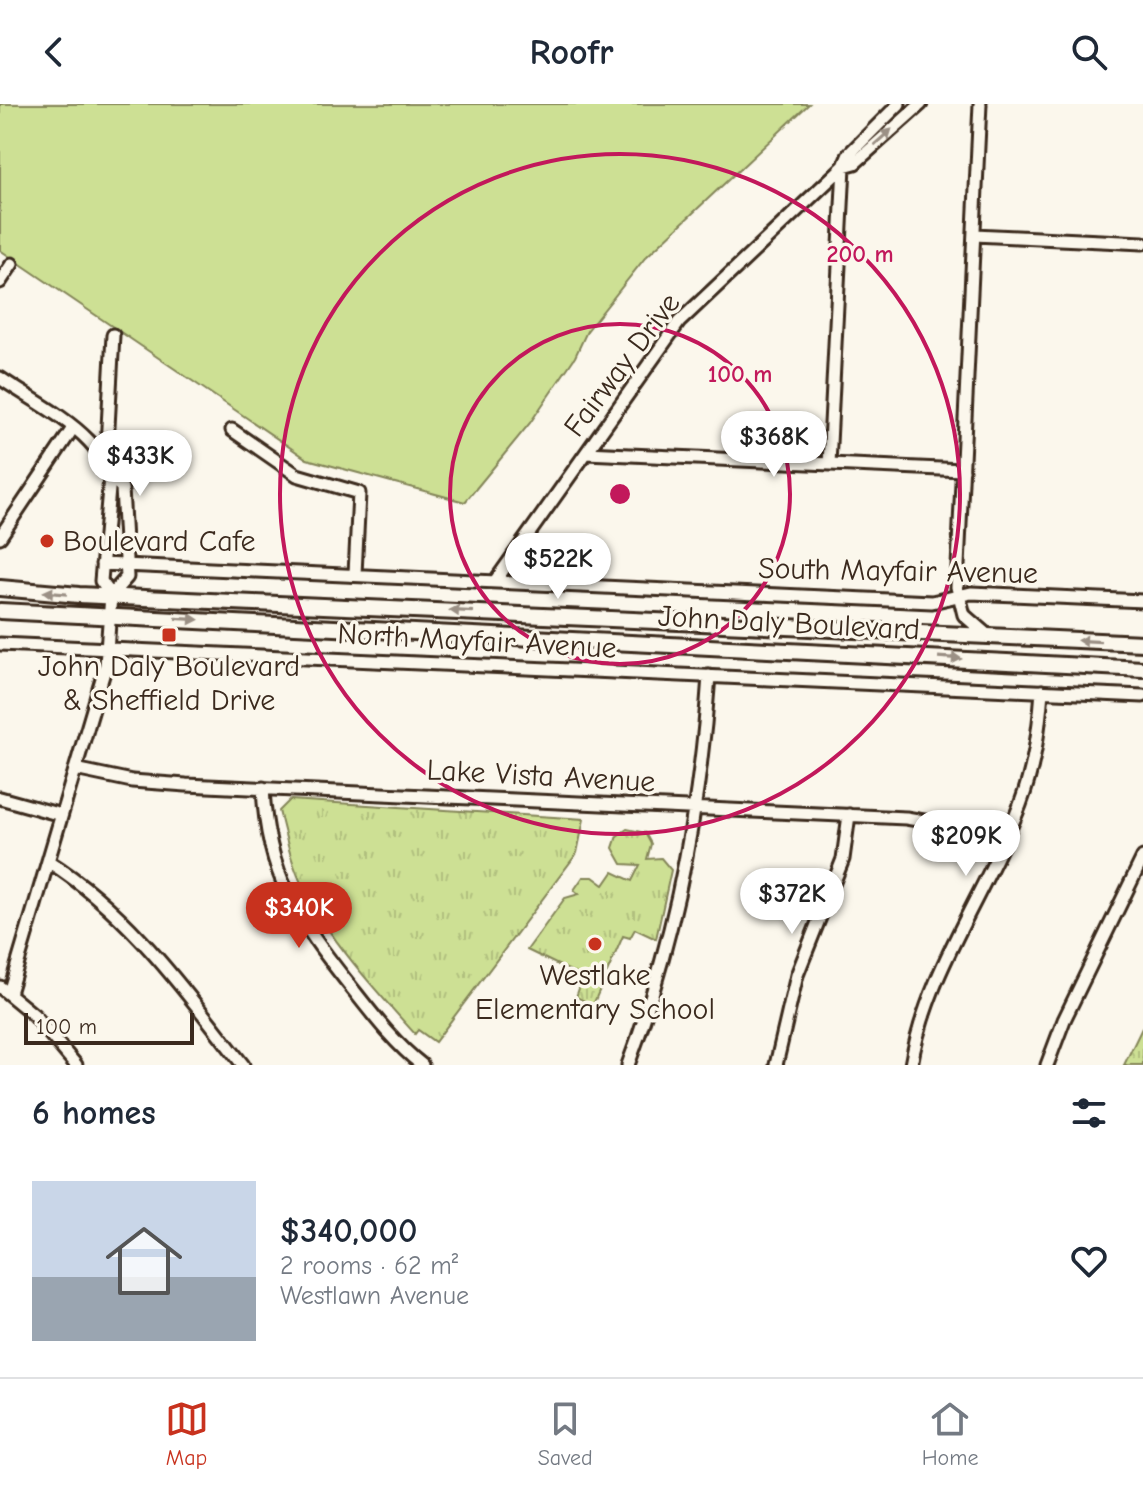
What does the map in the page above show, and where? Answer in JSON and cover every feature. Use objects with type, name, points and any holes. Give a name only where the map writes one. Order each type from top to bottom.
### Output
[{"type":"main road","name":"John Daly Boulevard","points":[[0,588],[1143,643]]},
{"type":"main road","name":"John Daly Boulevard","points":[[0,611],[1143,669]]},
{"type":"street","name":"Fairway Drive","points":[[496,580],[679,322],[844,166],[849,154],[899,104]]},
{"type":"street","name":"Fairway Drive","points":[[844,166],[855,163],[921,104]]},
{"type":"street","points":[[980,104],[958,593],[964,615],[987,635]]},
{"type":"street","points":[[829,464],[844,166]]},
{"type":"street","points":[[974,235],[1143,243]]},
{"type":"street","points":[[0,282],[12,264]]},
{"type":"street","points":[[106,464],[113,335]]},
{"type":"street","points":[[0,378],[92,444],[106,464],[110,477],[101,581],[111,595],[107,648],[48,861],[4,990],[46,1027],[76,1065]]},
{"type":"street","points":[[0,537],[73,428]]},
{"type":"street","points":[[232,430],[297,475],[359,493],[355,574]]},
{"type":"street","points":[[586,453],[963,470]]},
{"type":"street","points":[[110,477],[122,488],[127,577],[111,595]]},
{"type":"street","name":"South Mayfair Avenue","points":[[102,564],[126,562],[932,602],[958,593],[1143,601]]},
{"type":"street","name":"North Mayfair Avenue","points":[[0,644],[1143,696]]},
{"type":"street","points":[[628,1065],[665,953],[696,807],[709,676]]},
{"type":"street","points":[[911,1065],[932,990],[1002,844],[1031,771],[1042,691]]},
{"type":"street","name":"Lake Vista Avenue","points":[[75,769],[159,784],[927,820],[965,828],[1002,844]]},
{"type":"street","points":[[263,788],[270,851],[294,911],[383,1028],[422,1065]]},
{"type":"street","points":[[0,798],[61,815]]},
{"type":"street","points":[[776,1065],[797,975],[843,859],[849,815]]},
{"type":"street","points":[[1047,1065],[1064,1020],[1143,857]]},
{"type":"street","points":[[48,861],[99,897],[133,928],[243,1065]]},
{"type":"green space","points":[[0,104],[809,104],[645,258],[587,331],[575,357],[530,423],[465,502],[307,459],[0,250]]},
{"type":"green space","points":[[290,800],[584,819],[577,853],[435,1042],[418,1030],[415,1034],[354,964],[313,906],[295,869],[279,811]]},
{"type":"green space","points":[[627,829],[645,833],[651,844],[647,859],[661,858],[671,870],[656,939],[635,929],[630,938],[623,936],[593,1005],[576,997],[583,977],[527,950],[565,898],[579,894],[574,890],[583,877],[593,877],[604,885],[613,872],[632,881],[640,865],[622,864],[613,848],[617,836]]},
{"type":"green space","points":[[1143,1026],[1143,1065],[1124,1065]]},
{"type":"place","name":"Boulevard Cafe","points":[[47,541]]},
{"type":"place","name":"John Daly Boulevard & Sheffield Drive","points":[[169,635]]},
{"type":"place","name":"Westlake Elementary School","points":[[595,944]]}]
